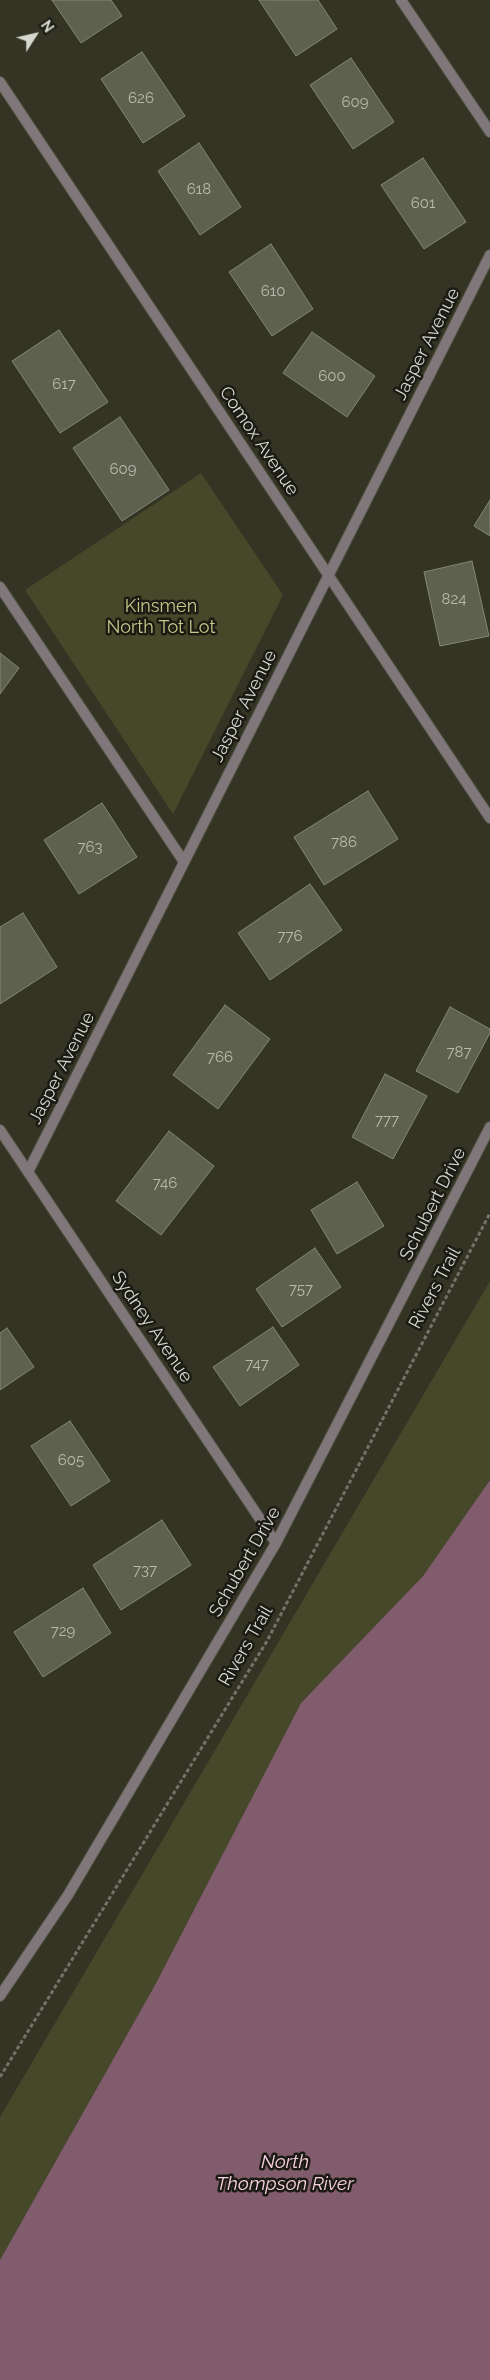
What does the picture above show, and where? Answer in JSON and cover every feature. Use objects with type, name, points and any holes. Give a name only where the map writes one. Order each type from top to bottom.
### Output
[{"type":"street","points":[[401,0],[490,132]]},
{"type":"street","name":"Comox Avenue","points":[[0,82],[490,818]]},
{"type":"street","name":"Jasper Avenue","points":[[28,1172],[490,255]]},
{"type":"street","points":[[0,587],[184,862]]},
{"type":"street","name":"Schubert Drive","points":[[0,1996],[68,1894],[276,1543],[490,1128]]},
{"type":"street","name":"Sydney Avenue","points":[[0,1130],[276,1543]]},
{"type":"path","name":"Rivers Trail","points":[[0,2077],[267,1642],[490,1213]]},
{"type":"green space","name":"Kinsmen North Tot Lot","points":[[201,473],[283,595],[173,814],[25,590]]},
{"type":"green space","points":[[490,1281],[490,1480],[423,1576],[301,1703],[155,1985],[0,2260],[0,2117]]},
{"type":"water","name":"North Thompson River","points":[[490,1480],[490,2380],[0,2380],[0,2260],[155,1985],[301,1703],[423,1576]]},
{"type":"building","points":[[52,0],[111,0],[122,16],[81,43]]},
{"type":"building","points":[[259,0],[318,0],[337,29],[296,56]]},
{"type":"building","points":[[142,52],[185,116],[143,143],[101,79]]},
{"type":"building","points":[[351,58],[394,122],[353,149],[310,85]]},
{"type":"building","points":[[199,143],[241,207],[200,235],[158,171]]},
{"type":"building","points":[[423,158],[466,222],[424,249],[381,185]]},
{"type":"building","points":[[271,244],[313,309],[272,336],[229,272]]},
{"type":"building","points":[[59,330],[108,402],[60,433],[12,361]]},
{"type":"building","points":[[312,332],[375,376],[347,417],[283,373]]},
{"type":"building","points":[[120,417],[169,490],[122,521],[73,448]]},
{"type":"building","points":[[490,500],[490,536],[474,526]]},
{"type":"building","points":[[472,561],[489,636],[440,646],[424,572]]},
{"type":"building","points":[[0,653],[19,668],[0,694]]},
{"type":"building","points":[[368,791],[398,839],[324,885],[294,837]]},
{"type":"building","points":[[102,803],[137,857],[79,894],[44,840]]},
{"type":"building","points":[[310,884],[342,930],[270,980],[238,933]]},
{"type":"building","points":[[23,913],[57,967],[0,1004],[0,927]]},
{"type":"building","points":[[225,1005],[270,1039],[218,1109],[173,1075]]},
{"type":"building","points":[[450,1007],[490,1029],[490,1033],[458,1093],[416,1071]]},
{"type":"building","points":[[385,1074],[427,1096],[393,1159],[352,1137]]},
{"type":"building","points":[[169,1131],[214,1166],[161,1235],[116,1201]]},
{"type":"building","points":[[357,1182],[384,1226],[337,1254],[311,1210]]},
{"type":"building","points":[[315,1248],[341,1287],[282,1327],[256,1289]]},
{"type":"building","points":[[273,1327],[299,1365],[240,1406],[213,1367]]},
{"type":"building","points":[[7,1328],[34,1367],[0,1390],[0,1333]]},
{"type":"building","points":[[70,1421],[110,1481],[71,1506],[31,1446]]},
{"type":"building","points":[[162,1520],[191,1565],[121,1610],[93,1565]]},
{"type":"building","points":[[83,1588],[111,1633],[43,1677],[14,1632]]}]
